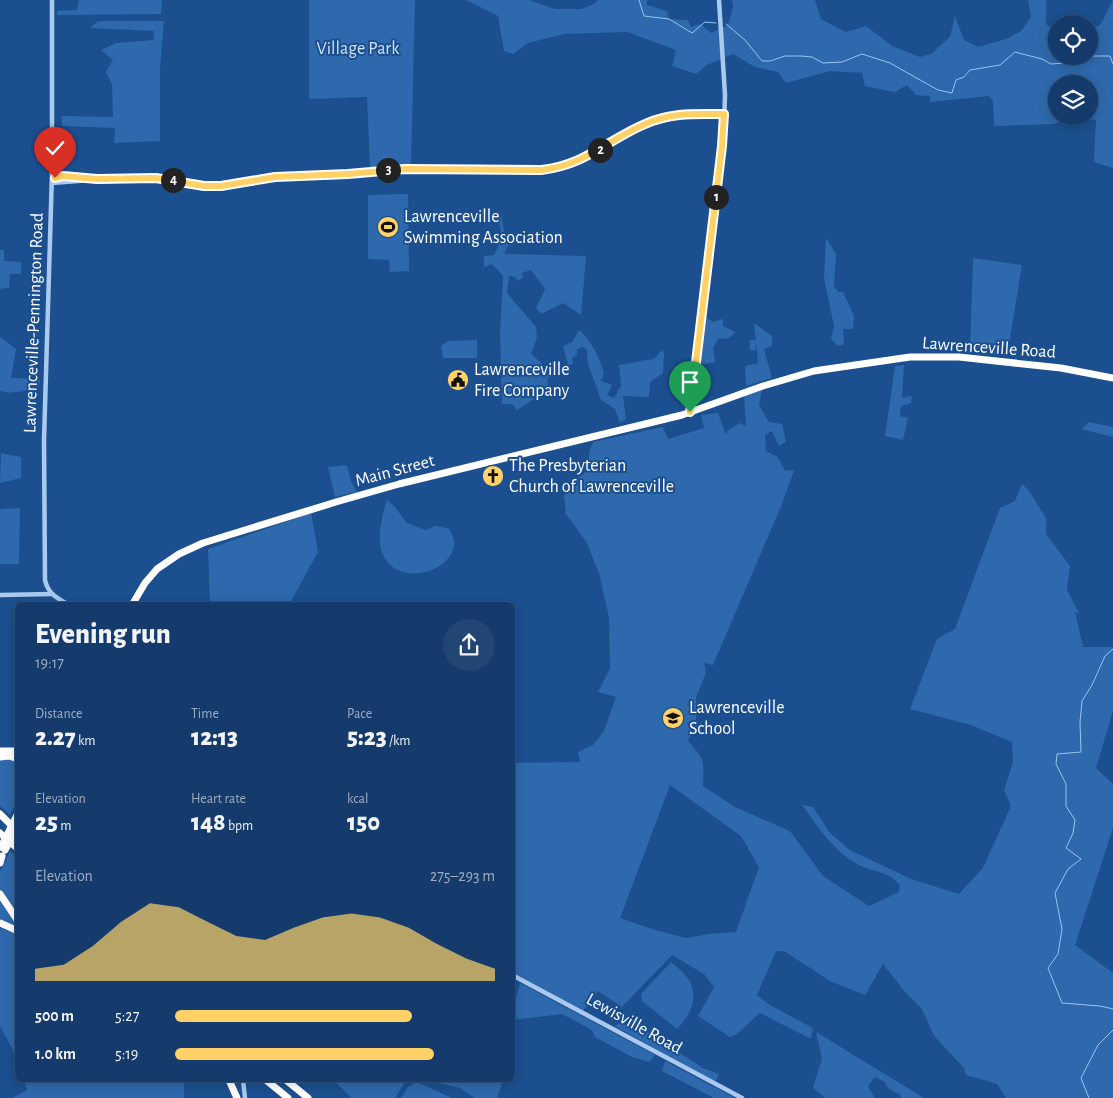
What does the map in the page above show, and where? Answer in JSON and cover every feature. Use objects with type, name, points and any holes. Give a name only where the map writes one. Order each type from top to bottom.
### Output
[{"type":"highway","name":"Lawrenceville Road","points":[[690,412],[804,373],[858,363],[910,357],[959,357],[1061,368],[1113,378]]},
{"type":"highway","name":"Main Street","points":[[134,602],[149,578],[164,563],[204,543],[399,484],[690,412]]},
{"type":"highway","points":[[0,751],[15,751]]},
{"type":"highway","points":[[0,757],[9,756],[15,758]]},
{"type":"highway","points":[[0,810],[15,827]]},
{"type":"highway","points":[[0,814],[15,827]]},
{"type":"highway","points":[[2,854],[15,821]]},
{"type":"highway","points":[[2,854],[15,830]]},
{"type":"highway","points":[[0,835],[15,847]]},
{"type":"highway","points":[[0,894],[15,916]]},
{"type":"highway","points":[[0,923],[15,930]]},
{"type":"highway","points":[[230,1082],[237,1098]]},
{"type":"highway","points":[[268,1082],[288,1098]]},
{"type":"highway","points":[[288,1082],[308,1098]]},
{"type":"street","name":"Lawrenceville-Pennington Road","points":[[52,0],[52,178],[44,492],[45,580],[47,588],[52,594]]},
{"type":"street","points":[[690,412],[721,155],[724,114],[719,0]]},
{"type":"street","points":[[52,178],[156,178],[204,186],[221,186],[275,177],[405,169],[541,170],[579,161],[636,128],[661,118],[688,114],[724,114]]},
{"type":"street","points":[[52,178],[63,176],[97,179]]},
{"type":"street","points":[[0,595],[52,594],[64,602]]},
{"type":"street","name":"Lewisville Road","points":[[515,977],[742,1098]]},
{"type":"street","points":[[243,1082],[245,1098]]},
{"type":"green space","points":[[79,0],[162,0],[161,14],[57,15],[57,11],[77,10]]},
{"type":"green space","name":"Village Park","points":[[309,0],[415,0],[411,166],[370,167],[367,97],[309,99]]},
{"type":"green space","points":[[466,0],[529,0],[555,9],[581,9],[594,4],[598,0],[647,0],[647,5],[667,11],[669,19],[688,20],[691,27],[700,24],[711,33],[728,25],[733,7],[732,0],[815,0],[821,19],[846,32],[866,26],[892,46],[920,57],[931,54],[950,37],[955,16],[964,40],[978,47],[1006,39],[1021,31],[1031,17],[1028,0],[1046,0],[1048,65],[1098,65],[1098,26],[1101,24],[1113,0],[1113,168],[1094,162],[1096,125],[1098,125],[1098,75],[1048,75],[1048,124],[994,126],[993,101],[989,96],[930,102],[930,96],[916,95],[907,85],[895,92],[865,86],[862,73],[830,71],[786,83],[778,72],[755,67],[733,54],[707,65],[696,74],[672,66],[676,50],[627,32],[564,34],[528,43],[513,54],[504,51],[498,16]]},
{"type":"green space","points":[[98,21],[164,21],[160,68],[160,141],[114,143],[115,128],[62,126],[62,116],[113,117],[112,85],[106,72],[113,60],[101,50],[116,43],[154,40],[154,31],[90,28]]},
{"type":"green space","name":"Lawrenceville Swimming Association","points":[[408,194],[409,271],[390,272],[389,260],[368,259],[368,195]]},
{"type":"green space","points":[[495,212],[501,215],[505,235],[512,236],[515,242],[507,247],[504,254],[586,256],[581,315],[563,303],[541,314],[536,308],[545,289],[531,270],[522,273],[523,277],[519,281],[515,277],[509,276],[507,293],[536,327],[537,338],[531,354],[556,376],[547,378],[549,389],[517,410],[512,404],[502,404],[500,332],[503,276],[492,264],[484,267],[484,256],[494,255],[501,238],[501,230]]},
{"type":"green space","points":[[826,238],[836,254],[834,286],[838,292],[843,292],[854,316],[853,329],[843,329],[844,344],[838,346],[831,339],[834,326],[824,278]]},
{"type":"green space","points":[[0,250],[4,250],[4,261],[21,262],[21,274],[10,274],[9,288],[0,289]]},
{"type":"green space","points":[[973,258],[1022,265],[1007,356],[970,352]]},
{"type":"green space","points":[[704,316],[713,322],[723,319],[723,326],[735,332],[729,338],[718,339],[713,348],[715,362],[699,365]]},
{"type":"green space","points":[[754,323],[772,336],[772,346],[764,349],[772,378],[746,386],[745,366],[758,363],[756,342],[755,351],[750,350],[750,340],[756,340]]},
{"type":"green space","points":[[579,330],[588,339],[597,355],[604,373],[601,381],[612,385],[607,395],[614,398],[621,386],[619,365],[654,359],[663,349],[663,373],[650,382],[649,397],[623,396],[626,419],[620,423],[615,409],[601,400],[588,364],[587,350],[583,347],[577,349],[577,355],[572,358],[573,364],[568,365],[563,346],[572,342]]},
{"type":"green space","points":[[0,337],[16,349],[11,378],[40,379],[39,388],[10,393],[0,391]]},
{"type":"green space","points":[[477,340],[477,358],[443,358],[441,346],[448,341]]},
{"type":"green space","points":[[904,365],[902,398],[912,396],[911,403],[901,406],[900,416],[908,418],[903,440],[885,436],[895,366]]},
{"type":"green space","points":[[762,390],[759,405],[769,422],[782,424],[786,442],[779,446],[772,431],[765,435],[766,451],[778,457],[785,471],[794,470],[782,504],[713,665],[704,663],[706,673],[696,697],[696,723],[688,741],[698,752],[702,761],[703,786],[735,807],[790,831],[823,876],[869,906],[899,892],[900,885],[886,874],[865,868],[850,860],[827,838],[802,805],[813,807],[830,833],[850,850],[911,879],[959,894],[983,868],[1011,806],[1004,790],[1013,762],[1012,742],[971,725],[910,709],[937,639],[955,629],[1000,508],[1015,501],[1022,484],[1029,491],[1046,518],[1046,534],[1070,566],[1067,590],[1079,613],[1075,612],[1083,647],[1113,647],[1113,711],[1096,768],[1113,784],[1113,828],[1075,945],[1113,973],[1113,1098],[1006,1098],[997,1084],[966,1075],[964,1068],[934,1036],[922,1009],[905,992],[883,964],[865,995],[830,981],[784,951],[776,951],[757,995],[768,1004],[813,1028],[811,1039],[760,1013],[737,1034],[730,1037],[698,1016],[714,987],[704,974],[672,955],[622,1007],[598,991],[583,1011],[515,976],[515,763],[580,762],[578,752],[593,745],[604,731],[616,697],[598,692],[610,668],[609,618],[599,573],[587,543],[566,514],[564,496],[572,483],[587,471],[590,449],[593,442],[663,427],[668,439],[704,428],[701,415],[718,413],[726,435],[728,430],[740,423],[746,426],[744,396]],"holes":[[[670,785],[741,836],[759,867],[736,932],[686,938],[620,918]]]},
{"type":"green space","points":[[1089,422],[1113,427],[1113,437],[1082,429]]},
{"type":"green space","points":[[1,453],[21,457],[21,478],[0,483]]},
{"type":"green space","points":[[347,465],[351,482],[357,492],[335,497],[328,467]]},
{"type":"green space","points":[[387,500],[407,523],[426,530],[435,526],[448,528],[454,541],[452,552],[445,562],[434,569],[420,573],[406,573],[394,568],[384,557],[380,544],[381,521]]},
{"type":"green space","points":[[20,508],[19,564],[0,564],[0,509]]},
{"type":"green space","points":[[311,513],[318,552],[291,602],[210,602],[208,549]]},
{"type":"green space","points":[[7,758],[15,762],[15,804],[10,815],[0,806],[0,759]]},
{"type":"green space","points":[[10,851],[15,856],[15,927],[0,922],[0,872]]},
{"type":"green space","points":[[0,928],[15,933],[15,1054],[0,1026]]},
{"type":"green space","points":[[671,962],[686,976],[693,990],[690,1011],[677,1029],[642,1001],[641,994]]},
{"type":"green space","points":[[520,983],[655,1055],[649,1062],[632,1057],[595,1037],[592,1030],[562,1014],[515,1020],[515,1001]]},
{"type":"green space","points":[[627,1019],[703,1068],[719,1074],[715,1083],[615,1026]]},
{"type":"green space","points":[[816,1032],[924,1098],[901,1098],[900,1095],[888,1088],[885,1082],[875,1077],[868,1086],[875,1098],[825,1098],[813,1088],[822,1059]]},
{"type":"green space","points":[[665,1061],[735,1098],[714,1098],[662,1071]]},
{"type":"green space","points":[[25,1082],[184,1082],[184,1098],[12,1098],[27,1090]]},
{"type":"green space","points":[[335,1082],[405,1082],[395,1098],[352,1098]]},
{"type":"green space","points":[[417,1082],[452,1098],[401,1098],[408,1087]]},
{"type":"green space","points":[[434,1082],[502,1082],[497,1098],[475,1098],[460,1088]]},
{"type":"waterway","points":[[639,0],[644,16],[669,19],[692,33],[705,22],[716,23]]},
{"type":"waterway","points":[[726,24],[745,40],[762,61],[770,61],[785,56],[801,56],[812,57],[823,63],[842,62],[862,54],[890,63],[938,90],[952,93],[956,80],[964,77],[970,70],[1000,65],[1015,52],[1048,62]]},
{"type":"waterway","points":[[1098,56],[1110,56],[1113,64]]},
{"type":"waterway","points":[[1113,649],[1105,656],[1092,685],[1082,701],[1080,722],[1081,752],[1057,754],[1056,764],[1066,784],[1066,806],[1075,820],[1073,833],[1066,848],[1081,859],[1068,869],[1055,893],[1062,929],[1058,954],[1048,968],[1062,1003],[1113,1009]]},
{"type":"waterway","points":[[1089,1098],[1081,1078],[1098,1045],[1113,1030]]},
{"type":"place","name":"Lawrenceville Swimming Association","points":[[388,227]]},
{"type":"place","name":"Lawrenceville Fire Company","points":[[458,380]]},
{"type":"place","name":"The Presbyterian Church of Lawrenceville","points":[[493,476]]},
{"type":"place","name":"Lawrenceville School","points":[[673,718]]},
{"type":"route","points":[[55,178],[63,176],[97,179],[156,178],[204,186],[221,186],[275,177],[365,173],[378,170],[541,170],[569,165],[579,161],[645,123],[661,118],[680,114],[724,114],[722,146],[690,412]]}]
